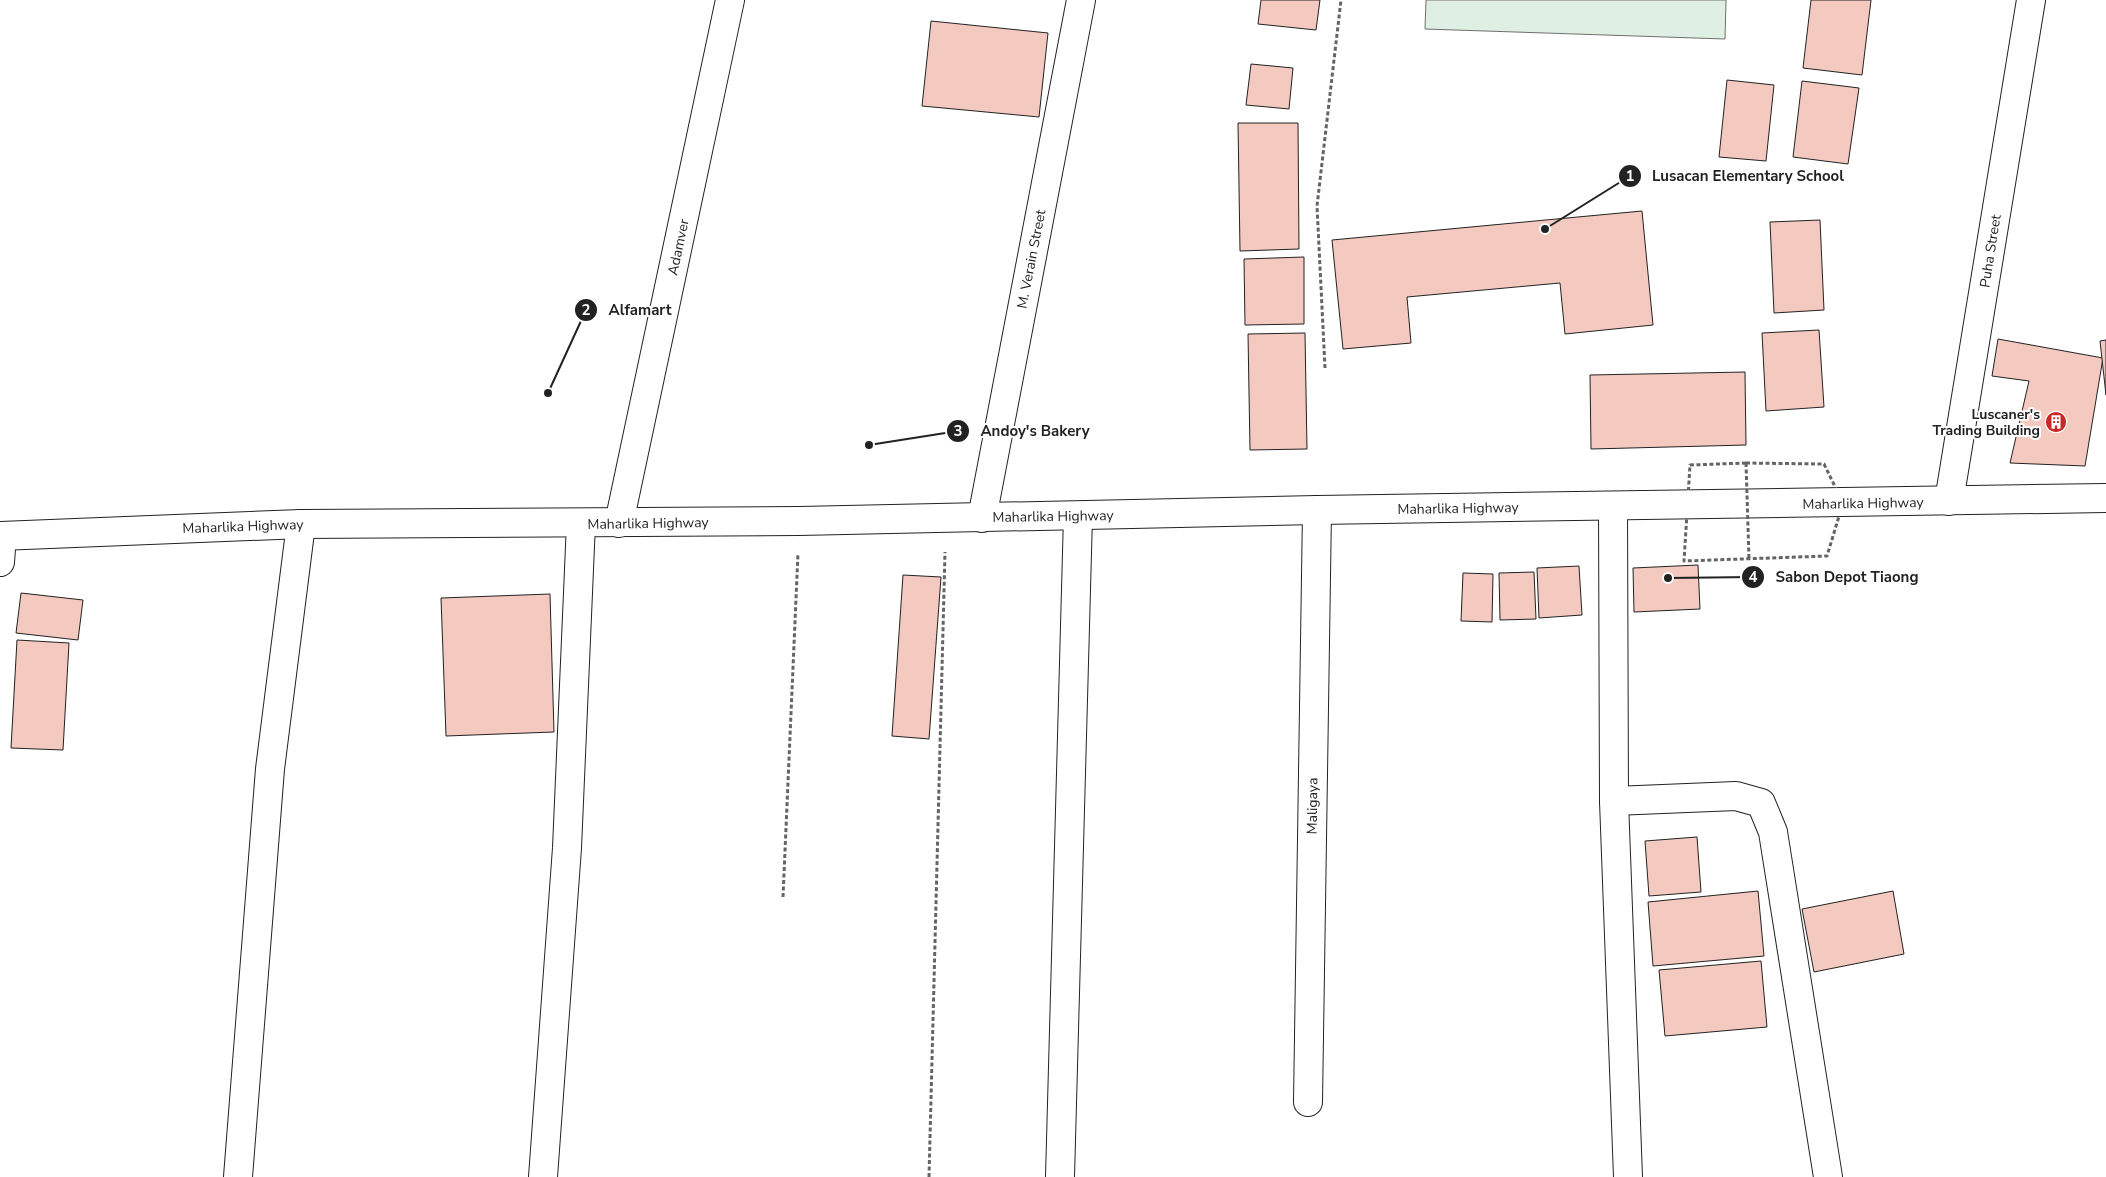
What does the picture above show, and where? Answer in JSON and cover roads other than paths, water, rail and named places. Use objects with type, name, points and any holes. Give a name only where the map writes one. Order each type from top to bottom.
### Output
[{"type":"main road","name":"Adamver","points":[[619,523],[730,0]]},
{"type":"main road","name":"M. Verain Street","points":[[982,518],[1081,0]]},
{"type":"main road","name":"Puha Street","points":[[1949,501],[2030,0]]},
{"type":"main road","name":"Maharlika Highway","points":[[1,545],[301,524],[945,519],[1317,510],[2106,498]]},
{"type":"main road","points":[[1613,506],[1614,801],[1628,1177]]},
{"type":"main road","name":"Maligaya","points":[[1308,1102],[1317,510]]},
{"type":"main road","points":[[1060,1177],[1078,516]]},
{"type":"main road","points":[[543,1177],[567,848],[582,523]]},
{"type":"main road","points":[[238,1177],[270,769],[301,524]]},
{"type":"main road","points":[[1614,801],[1736,796],[1761,804],[1773,832],[1828,1177]]},
{"type":"place","name":"Lusacan Elementary School","points":[[1545,229]]},
{"type":"place","name":"Alfamart","points":[[548,393]]},
{"type":"place","name":"Luscaner's Trading Building","points":[[2056,422]]},
{"type":"place","name":"Andoy's Bakery","points":[[869,445]]},
{"type":"place","name":"Sabon Depot Tiaong","points":[[1668,578]]}]
